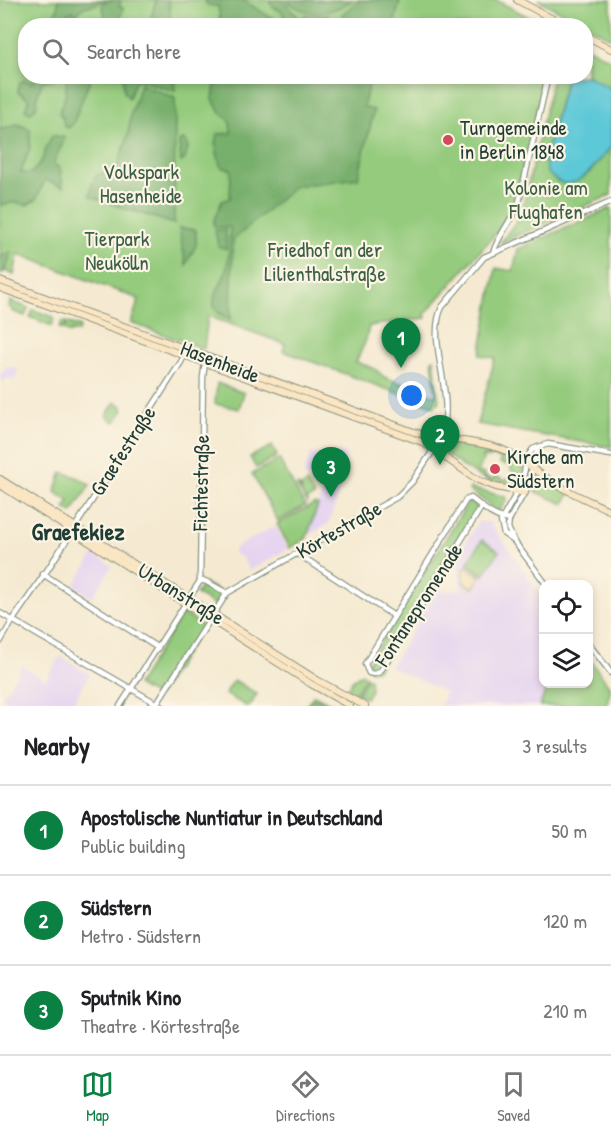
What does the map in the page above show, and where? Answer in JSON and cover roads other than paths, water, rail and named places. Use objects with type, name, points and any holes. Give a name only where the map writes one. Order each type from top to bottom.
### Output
[{"type":"main road","points":[[517,0],[552,18]]},
{"type":"main road","points":[[593,40],[611,49]]},
{"type":"main road","name":"Hasenheide","points":[[0,281],[166,345],[205,363],[422,442],[478,480],[489,485],[522,492]]},
{"type":"main road","name":"Hasenheide","points":[[0,288],[166,345]]},
{"type":"main road","name":"Hasenheide","points":[[185,353],[424,435],[489,445],[509,453],[549,480],[611,511]]},
{"type":"main road","points":[[422,442],[424,435]]},
{"type":"main road","points":[[434,449],[441,438]]},
{"type":"main road","name":"Urbanstraße","points":[[0,479],[73,529]]},
{"type":"main road","name":"Urbanstraße","points":[[0,485],[211,617],[365,706]]},
{"type":"main road","name":"Urbanstraße","points":[[211,617],[316,687],[350,706]]},
{"type":"street","points":[[493,253],[495,245],[519,202],[546,84]]},
{"type":"street","points":[[441,438],[447,406],[438,338],[439,312],[446,301],[484,257],[611,202]]},
{"type":"street","name":"Graefestraße","points":[[0,642],[185,353]]},
{"type":"street","name":"Fichtestraße","points":[[200,581],[202,398],[205,363]]},
{"type":"street","points":[[514,541],[507,538],[500,525],[502,518],[522,492],[529,453],[533,448],[554,445],[611,455]]},
{"type":"street","points":[[538,447],[533,469],[509,520],[508,530],[542,580]]},
{"type":"street","name":"Körtestraße","points":[[157,705],[227,593],[400,494],[412,482],[434,449]]},
{"type":"street","name":"Fontanepromenade","points":[[471,498],[482,506],[383,667],[374,674],[369,673],[365,664],[464,502],[471,498]]},
{"type":"street","points":[[482,506],[493,515],[509,520]]},
{"type":"street","points":[[298,554],[394,615]]},
{"type":"street","points":[[44,574],[158,648]]},
{"type":"street","points":[[120,706],[200,581],[206,581],[227,593]]},
{"type":"street","points":[[0,613],[157,705]]},
{"type":"street","points":[[593,650],[611,674]]},
{"type":"water","points":[[593,79],[611,89],[611,147],[590,172],[574,183],[565,184],[547,172],[545,158],[565,84],[593,84]]},
{"type":"place","name":"Turngemeinde in Berlin 1848","points":[[448,140]]},
{"type":"place","name":"Apostolische Nuntiatur in Deutschland","points":[[401,368]]},
{"type":"place","name":"Südstern","points":[[440,465]]},
{"type":"place","name":"Kirche am Südstern","points":[[495,469]]},
{"type":"place","name":"Sputnik Kino","points":[[331,497]]},
{"type":"district","name":"Graefekiez","points":[[78,532]]},
{"type":"park label","name":"Volkspark Hasenheide","points":[[141,184]]},
{"type":"park label","name":"Kolonie am Flughafen","points":[[546,200]]},
{"type":"park label","name":"Tierpark Neukölln","points":[[117,251]]},
{"type":"park label","name":"Friedhof an der Lilienthalstraße","points":[[325,262]]}]
